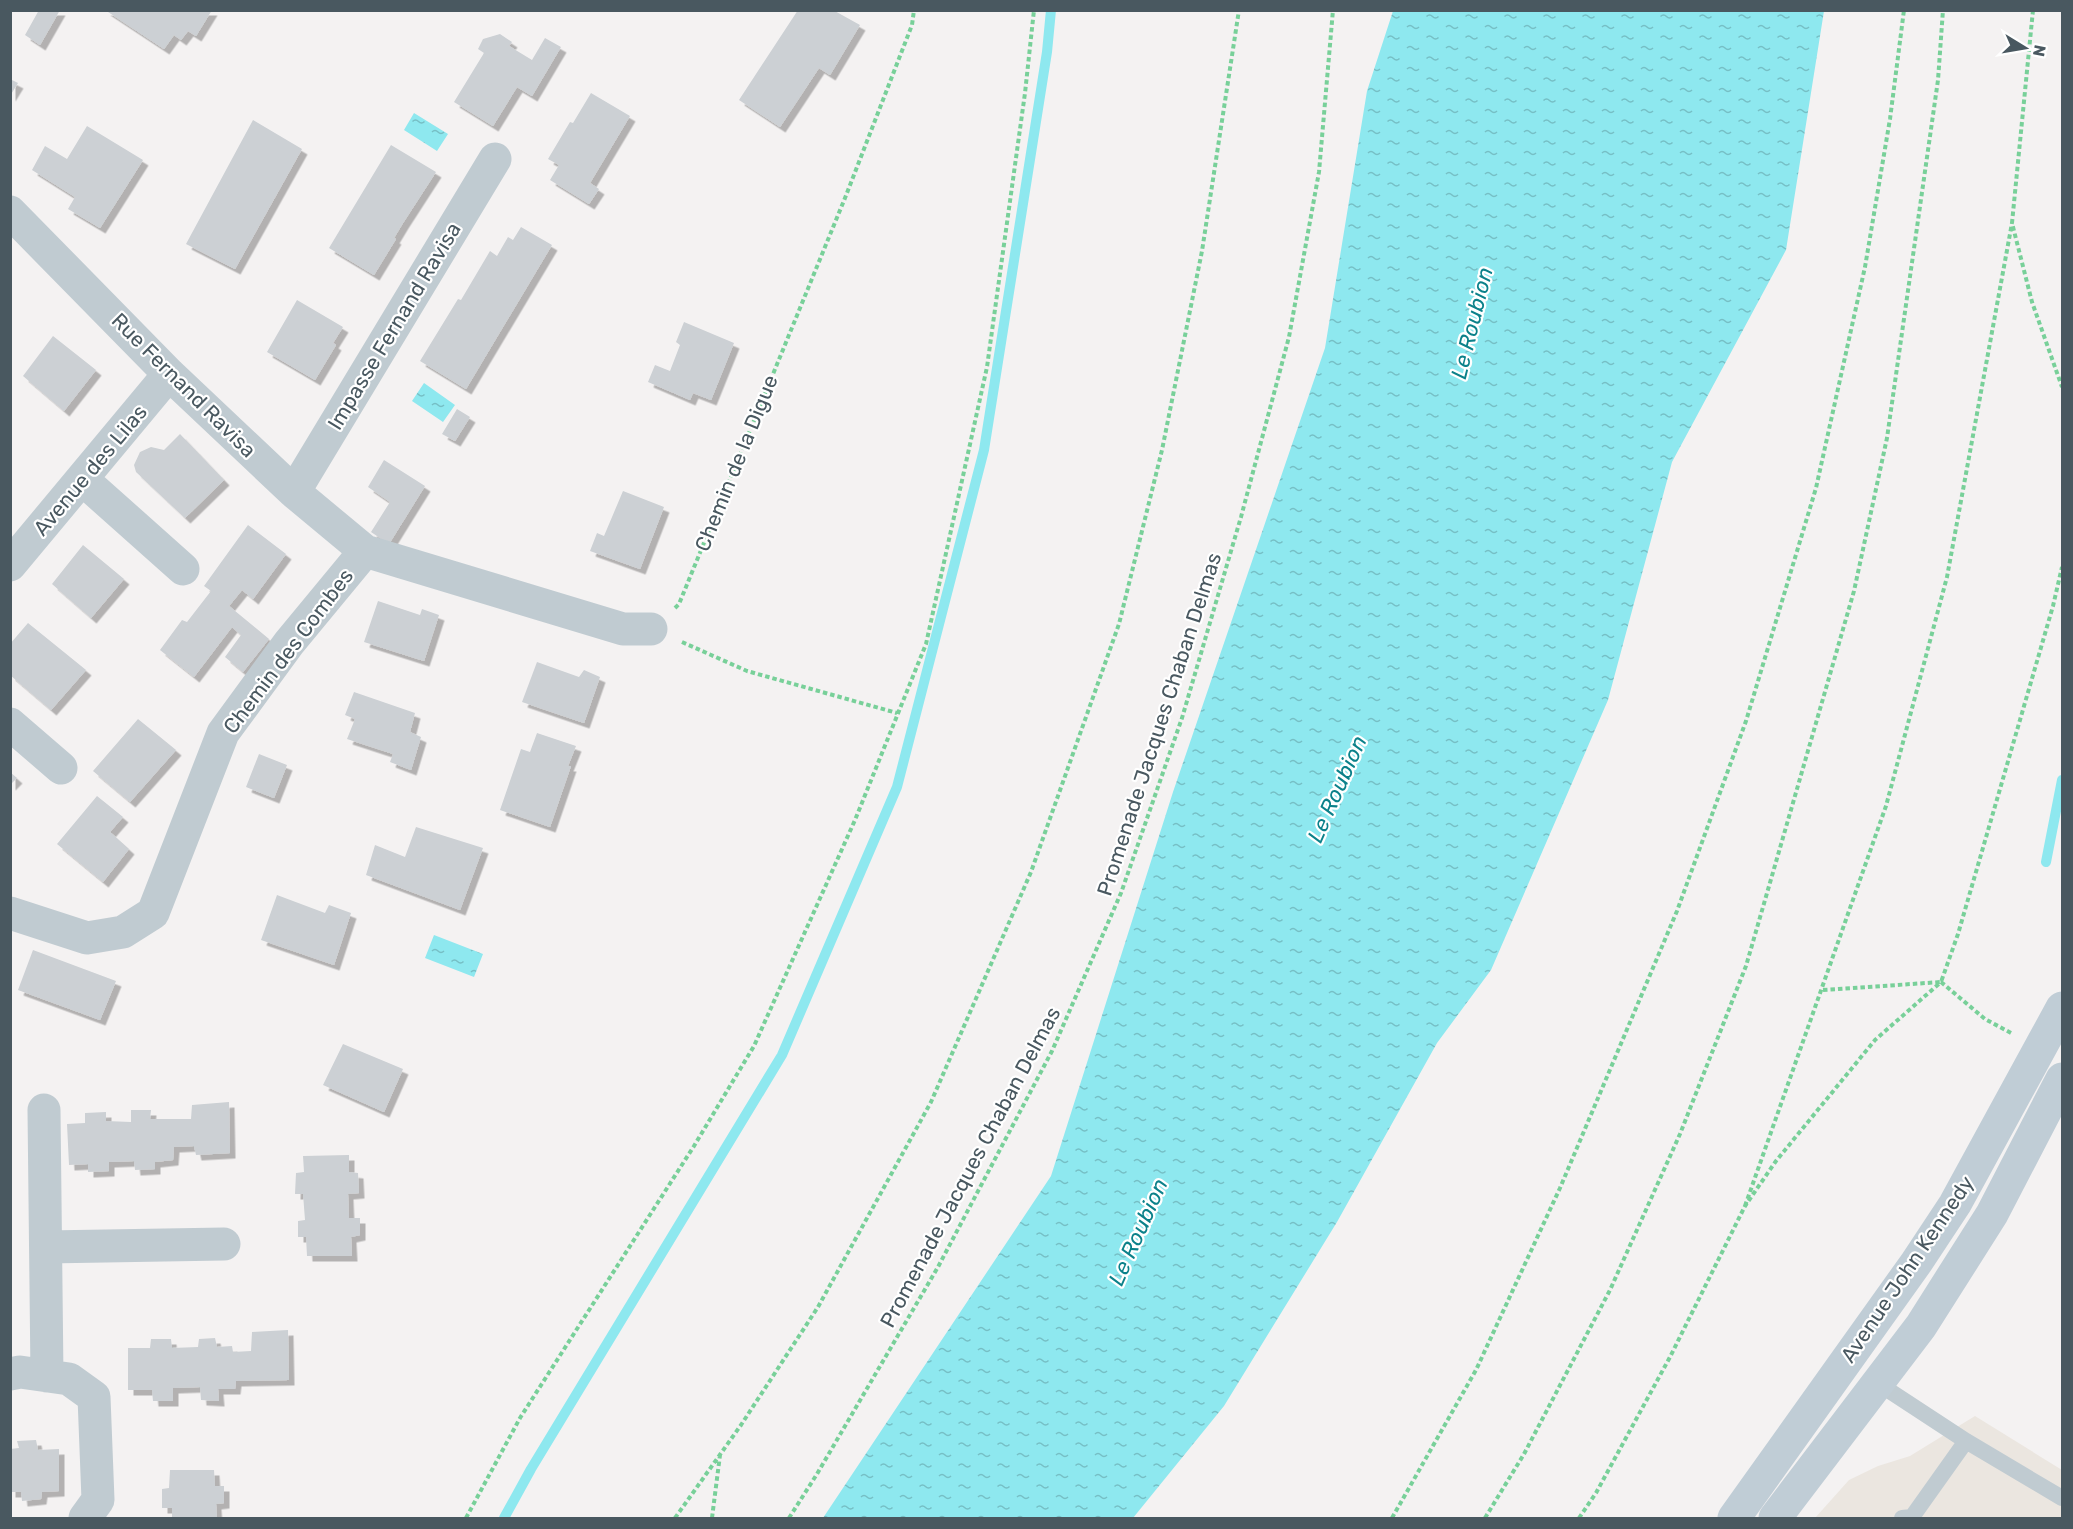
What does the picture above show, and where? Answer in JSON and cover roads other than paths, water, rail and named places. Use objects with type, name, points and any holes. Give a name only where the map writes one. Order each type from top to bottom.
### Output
[{"type":"main road","name":"Avenue John Kennedy","points":[[1734,1518],[1949,1214],[2062,1008]]},
{"type":"main road","name":"Avenue John Kennedy","points":[[1775,1518],[1921,1326],[1992,1214],[2062,1079]]},
{"type":"street","name":"Impasse Fernand Ravisa","points":[[294,492],[495,159]]},
{"type":"street","name":"Rue Fernand Ravisa","points":[[10,212],[169,374],[294,492],[365,551]]},
{"type":"street","name":"Avenue des Lilas","points":[[10,565],[169,374]]},
{"type":"street","points":[[82,479],[183,569]]},
{"type":"street","points":[[365,551],[623,629],[651,629]]},
{"type":"street","name":"Chemin des Combes","points":[[10,913],[87,938],[123,932],[153,913],[223,733],[289,643],[365,551]]},
{"type":"street","points":[[10,724],[61,768]]},
{"type":"street","points":[[44,1110],[47,1376]]},
{"type":"street","points":[[46,1247],[224,1244]]},
{"type":"street","points":[[10,1374],[20,1372],[69,1379],[94,1397],[98,1500],[85,1518]]},
{"type":"lane","points":[[1879,1384],[1966,1441],[2062,1498]]},
{"type":"lane","points":[[1902,1518],[1912,1517],[1966,1441]]},
{"type":"water","name":"Le Roubion","points":[[1393,11],[1824,11],[1786,250],[1672,462],[1608,700],[1491,970],[1437,1043],[1337,1222],[1224,1406],[1133,1518],[823,1518],[1051,1176],[1173,792],[1325,348],[1367,91]]},
{"type":"water","points":[[414,113],[448,134],[437,151],[404,130]]},
{"type":"water","points":[[424,383],[455,405],[443,422],[412,401]]},
{"type":"water","points":[[434,935],[483,954],[474,977],[425,958]]},
{"type":"waterway","points":[[504,1518],[531,1469],[782,1055],[897,787],[984,450],[1047,52],[1051,10]]},
{"type":"waterway","points":[[2046,862],[2062,780]]}]
